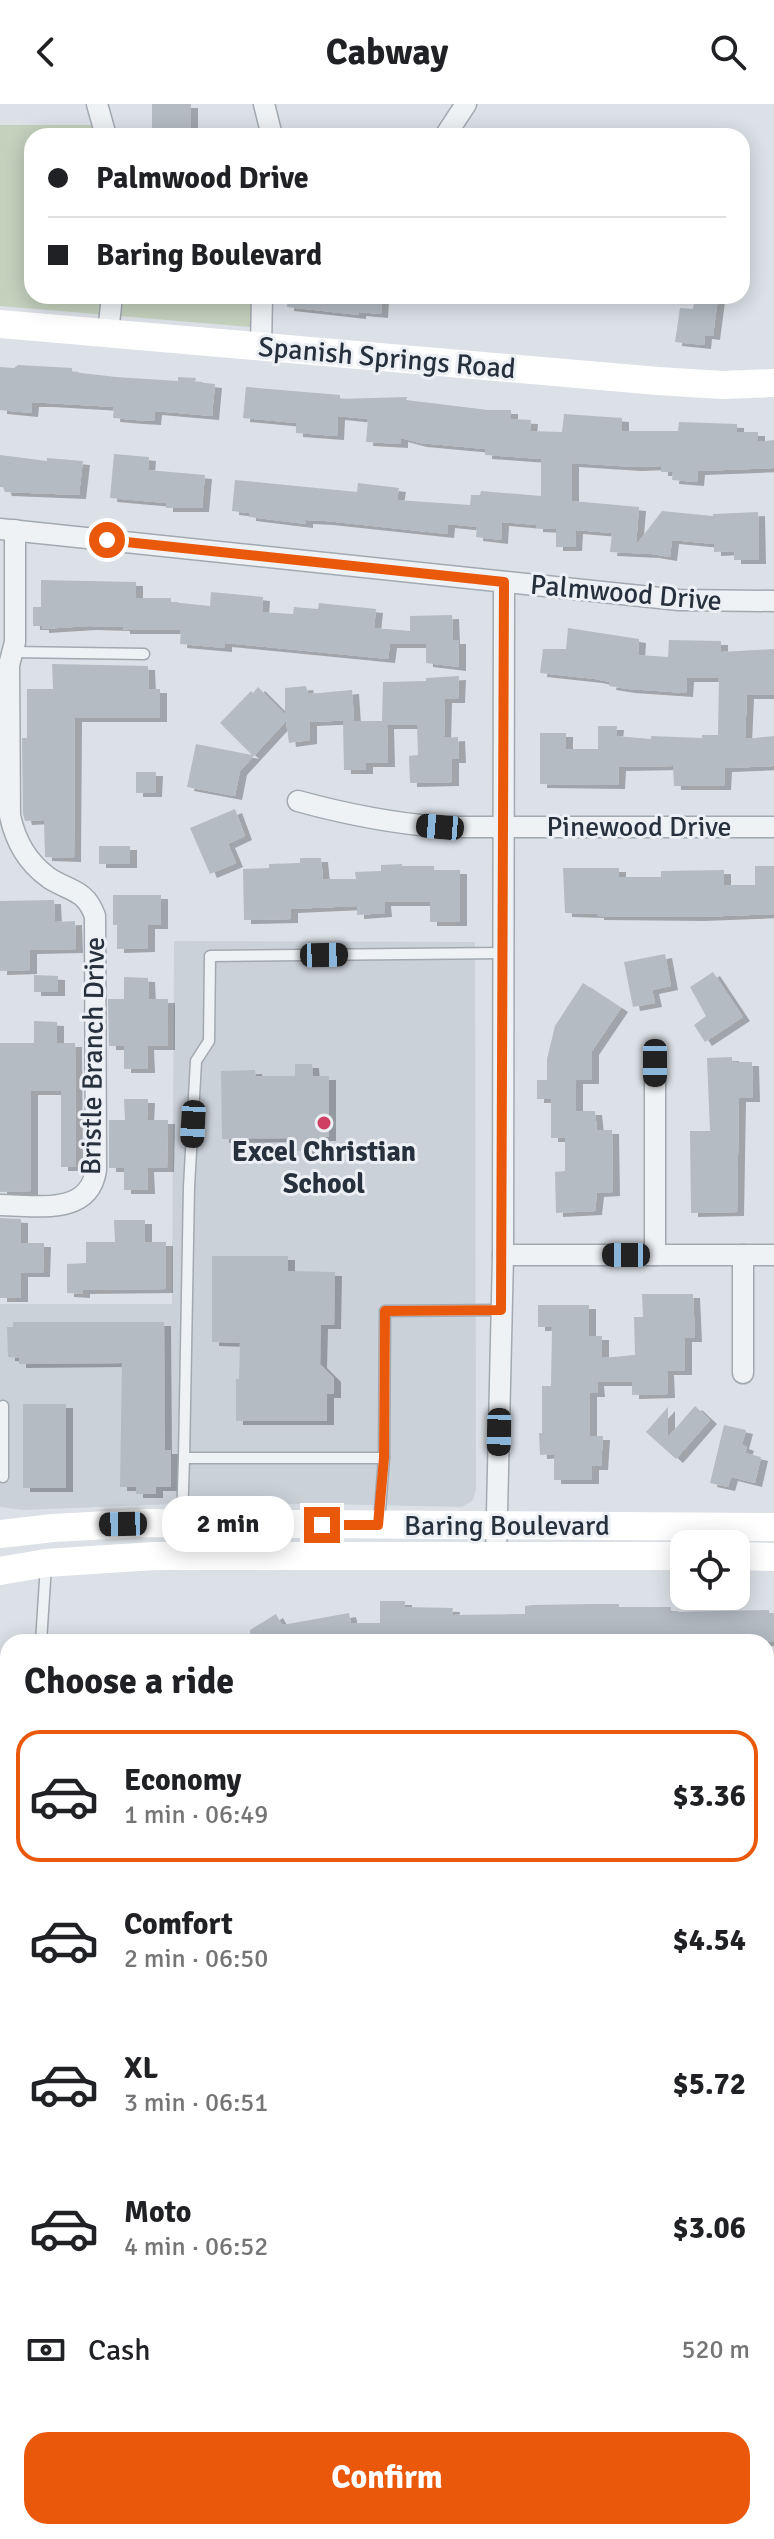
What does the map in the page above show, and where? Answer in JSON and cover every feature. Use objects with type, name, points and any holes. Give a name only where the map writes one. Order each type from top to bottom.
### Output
[{"type":"main road","name":"Spanish Springs Road","points":[[0,324],[658,381],[722,385],[774,383]]},
{"type":"main road","name":"Baring Boulevard","points":[[0,1534],[101,1524],[774,1527]]},
{"type":"main road","name":"Baring Boulevard","points":[[0,1571],[46,1563],[154,1556],[670,1556]]},
{"type":"main road","points":[[750,1556],[774,1557]]},
{"type":"street","points":[[97,104],[104,128]]},
{"type":"street","points":[[264,104],[270,128]]},
{"type":"street","points":[[450,128],[466,104]]},
{"type":"street","points":[[108,333],[111,304]]},
{"type":"street","points":[[261,347],[262,304]]},
{"type":"street","name":"Palmwood Drive","points":[[8,529],[679,600],[774,601]]},
{"type":"street","name":"Bristle Branch Drive","points":[[0,1205],[67,1205],[89,1191],[96,1170],[95,916],[90,903],[81,893],[52,879],[24,853],[15,836],[9,805],[9,665],[15,642],[8,529]]},
{"type":"street","points":[[496,1556],[503,1255],[504,582]]},
{"type":"street","name":"Pinewood Drive","points":[[298,801],[392,823],[440,827],[774,827]]},
{"type":"street","points":[[655,1063],[655,1255]]},
{"type":"street","points":[[503,1255],[774,1255]]},
{"type":"street","points":[[743,1255],[743,1373]]},
{"type":"lane","points":[[13,652],[144,654]]},
{"type":"lane","points":[[182,1524],[190,1171],[196,1061],[209,1041],[210,956],[503,953]]},
{"type":"lane","points":[[378,1525],[384,1458],[385,1311],[501,1310]]},
{"type":"lane","points":[[3,1406],[3,1477]]},
{"type":"lane","points":[[184,1458],[384,1458]]},
{"type":"lane","points":[[42,1634],[46,1563]]},
{"type":"shaded area","name":"Excel Christian School","points":[[174,941],[475,942],[476,1489],[473,1500],[462,1507],[172,1504],[24,1510],[0,1507],[0,1304],[172,1304]]},
{"type":"green space","points":[[0,125],[101,125],[102,128],[24,128],[24,304],[262,304],[261,328],[0,306]]},
{"type":"building","points":[[152,104],[191,104],[191,128],[152,128]]},
{"type":"building","points":[[287,304],[382,304],[381,314],[359,312],[359,315],[287,307]]},
{"type":"building","points":[[694,304],[717,304],[713,336],[705,335],[704,345],[675,342],[680,308],[693,309]]},
{"type":"building","points":[[18,365],[72,368],[72,372],[116,377],[178,381],[178,377],[196,378],[195,382],[215,384],[212,416],[155,411],[154,421],[136,420],[113,418],[114,407],[46,403],[32,403],[31,413],[0,410],[0,367],[14,368]]},
{"type":"building","points":[[246,387],[340,395],[340,399],[407,397],[406,400],[511,410],[511,419],[531,420],[530,431],[562,432],[564,414],[622,418],[622,431],[678,431],[679,422],[737,424],[737,432],[758,432],[758,442],[774,440],[774,468],[698,471],[697,482],[672,480],[673,472],[661,472],[661,466],[572,463],[572,501],[639,507],[636,545],[662,511],[713,516],[758,512],[759,560],[734,560],[734,551],[714,552],[714,544],[672,540],[670,557],[610,552],[612,533],[576,530],[575,547],[556,547],[556,529],[502,522],[501,540],[476,537],[477,527],[448,524],[447,534],[326,521],[306,520],[306,524],[249,517],[249,513],[232,511],[235,480],[357,492],[358,483],[399,488],[397,500],[470,505],[471,495],[480,495],[481,491],[541,496],[541,459],[485,455],[485,449],[420,443],[401,438],[401,444],[366,442],[368,419],[338,416],[337,436],[296,433],[296,423],[243,418]]},
{"type":"building","points":[[114,454],[149,457],[148,470],[205,475],[202,508],[166,508],[166,503],[110,498]]},
{"type":"building","points":[[0,455],[47,461],[47,458],[83,461],[79,495],[5,492],[0,487]]},
{"type":"building","points":[[41,580],[136,582],[136,598],[171,598],[171,602],[210,606],[211,592],[263,597],[262,612],[293,614],[294,607],[318,609],[319,603],[376,609],[374,628],[410,631],[410,616],[452,615],[453,640],[459,640],[459,667],[426,663],[426,644],[390,644],[388,659],[225,643],[225,648],[180,644],[181,630],[123,630],[123,627],[89,626],[42,629],[42,626],[33,626],[33,607],[41,607]]},
{"type":"building","points":[[568,628],[639,639],[638,655],[668,657],[669,640],[721,641],[721,652],[774,649],[774,695],[747,695],[745,739],[774,736],[774,766],[725,768],[724,786],[674,786],[673,766],[619,767],[618,785],[540,784],[540,733],[566,733],[566,749],[598,749],[598,726],[617,726],[616,736],[651,739],[651,736],[702,738],[702,735],[718,735],[719,678],[687,678],[686,693],[628,689],[609,686],[610,682],[595,679],[540,673],[543,649],[566,649]]},
{"type":"building","points":[[52,664],[148,666],[149,689],[160,689],[160,718],[75,718],[74,858],[45,857],[44,820],[25,821],[23,814],[22,738],[27,738],[27,689],[53,689]]},
{"type":"building","points":[[459,676],[458,699],[445,699],[444,738],[458,737],[459,759],[452,759],[452,782],[410,783],[409,756],[418,755],[417,725],[387,725],[388,763],[366,763],[366,770],[344,770],[343,721],[382,721],[383,682]]},
{"type":"building","points":[[306,686],[308,694],[352,690],[354,720],[310,722],[310,740],[289,743],[286,721],[240,771],[235,796],[187,787],[196,744],[252,755],[220,723],[251,691],[253,693],[258,687],[285,714],[285,688]]},
{"type":"building","points":[[136,772],[156,772],[155,793],[136,793]]},
{"type":"building","points":[[235,809],[245,836],[228,844],[236,863],[210,874],[190,828]]},
{"type":"building","points":[[99,846],[130,846],[130,864],[99,864]]},
{"type":"building","points":[[300,858],[321,858],[323,879],[356,879],[355,872],[381,871],[381,865],[460,870],[460,922],[430,922],[430,902],[384,902],[385,913],[357,915],[357,906],[291,909],[291,919],[244,920],[243,869],[300,863]]},
{"type":"building","points":[[755,866],[774,866],[774,914],[697,917],[565,913],[563,868],[619,868],[619,877],[661,877],[661,871],[724,870],[724,885],[755,885]]},
{"type":"building","points":[[113,895],[161,895],[161,925],[148,925],[148,948],[117,949]]},
{"type":"building","points":[[54,900],[55,922],[75,921],[76,949],[30,950],[30,970],[0,971],[0,901]]},
{"type":"building","points":[[665,954],[671,986],[652,990],[655,1003],[633,1007],[624,962]]},
{"type":"building","points":[[713,972],[743,1017],[705,1042],[694,1025],[706,1016],[690,987]]},
{"type":"building","points":[[34,975],[58,976],[58,992],[34,992]]},
{"type":"building","points":[[124,977],[148,978],[149,999],[168,999],[168,1046],[147,1046],[148,1069],[124,1069],[124,1046],[109,1046],[108,999],[124,999]]},
{"type":"building","points":[[583,983],[621,1008],[592,1051],[592,1080],[576,1080],[576,1111],[595,1111],[597,1130],[612,1130],[613,1192],[597,1193],[595,1211],[556,1213],[555,1172],[565,1171],[565,1138],[551,1138],[551,1099],[537,1099],[537,1080],[547,1080],[547,1059],[555,1026]]},
{"type":"building","points":[[34,1021],[57,1022],[57,1043],[75,1043],[76,1167],[61,1167],[61,1091],[31,1091],[31,1191],[0,1192],[0,1043],[34,1043]]},
{"type":"building","points":[[732,1057],[732,1062],[752,1062],[753,1098],[739,1098],[737,1212],[691,1213],[690,1131],[710,1131],[707,1058]]},
{"type":"building","points":[[295,1064],[312,1064],[313,1076],[329,1076],[329,1137],[320,1137],[321,1151],[294,1151],[294,1140],[290,1138],[222,1139],[221,1071],[255,1070],[256,1076],[295,1076]]},
{"type":"building","points":[[124,1099],[148,1099],[147,1120],[168,1120],[167,1168],[147,1168],[148,1190],[124,1190],[124,1168],[109,1168],[109,1120],[125,1120]]},
{"type":"building","points":[[0,1218],[21,1219],[21,1243],[44,1243],[43,1273],[21,1273],[21,1298],[0,1298]]},
{"type":"building","points":[[114,1220],[145,1220],[145,1242],[166,1242],[166,1289],[67,1293],[67,1264],[86,1263],[86,1242],[115,1242]]},
{"type":"building","points":[[212,1256],[288,1256],[288,1271],[335,1272],[334,1325],[321,1325],[320,1364],[334,1378],[334,1394],[327,1394],[327,1421],[236,1421],[240,1343],[212,1342]]},
{"type":"building","points":[[642,1294],[693,1294],[695,1338],[685,1338],[685,1371],[667,1371],[668,1394],[632,1395],[632,1382],[597,1382],[598,1393],[590,1393],[590,1436],[603,1436],[601,1466],[592,1466],[592,1480],[554,1480],[554,1454],[540,1455],[539,1433],[542,1433],[542,1386],[551,1386],[552,1327],[538,1327],[538,1305],[589,1305],[589,1336],[602,1336],[602,1358],[635,1355],[634,1317],[643,1317]]},
{"type":"building","points":[[13,1322],[164,1322],[165,1450],[171,1450],[171,1487],[156,1487],[156,1494],[136,1494],[136,1487],[120,1487],[122,1363],[19,1364],[19,1358],[8,1357],[7,1327],[13,1327]]},
{"type":"building","points":[[23,1404],[66,1404],[66,1488],[23,1488]]},
{"type":"building","points":[[695,1406],[710,1420],[676,1459],[646,1432],[668,1407],[668,1437]]},
{"type":"building","points":[[724,1425],[746,1430],[742,1445],[747,1447],[745,1453],[761,1457],[755,1483],[731,1477],[728,1487],[710,1483]]},
{"type":"building","points":[[380,1601],[405,1601],[405,1607],[453,1608],[452,1615],[525,1614],[525,1606],[533,1605],[619,1604],[619,1607],[670,1607],[671,1612],[769,1610],[769,1613],[774,1613],[774,1634],[250,1634],[250,1630],[276,1614],[282,1625],[349,1613],[351,1623],[380,1623]]},
{"type":"place","name":"Excel Christian School","points":[[324,1123]]},
{"type":"route","points":[[107,540],[504,582],[501,1310],[385,1311],[384,1458],[378,1525],[322,1525]]}]
